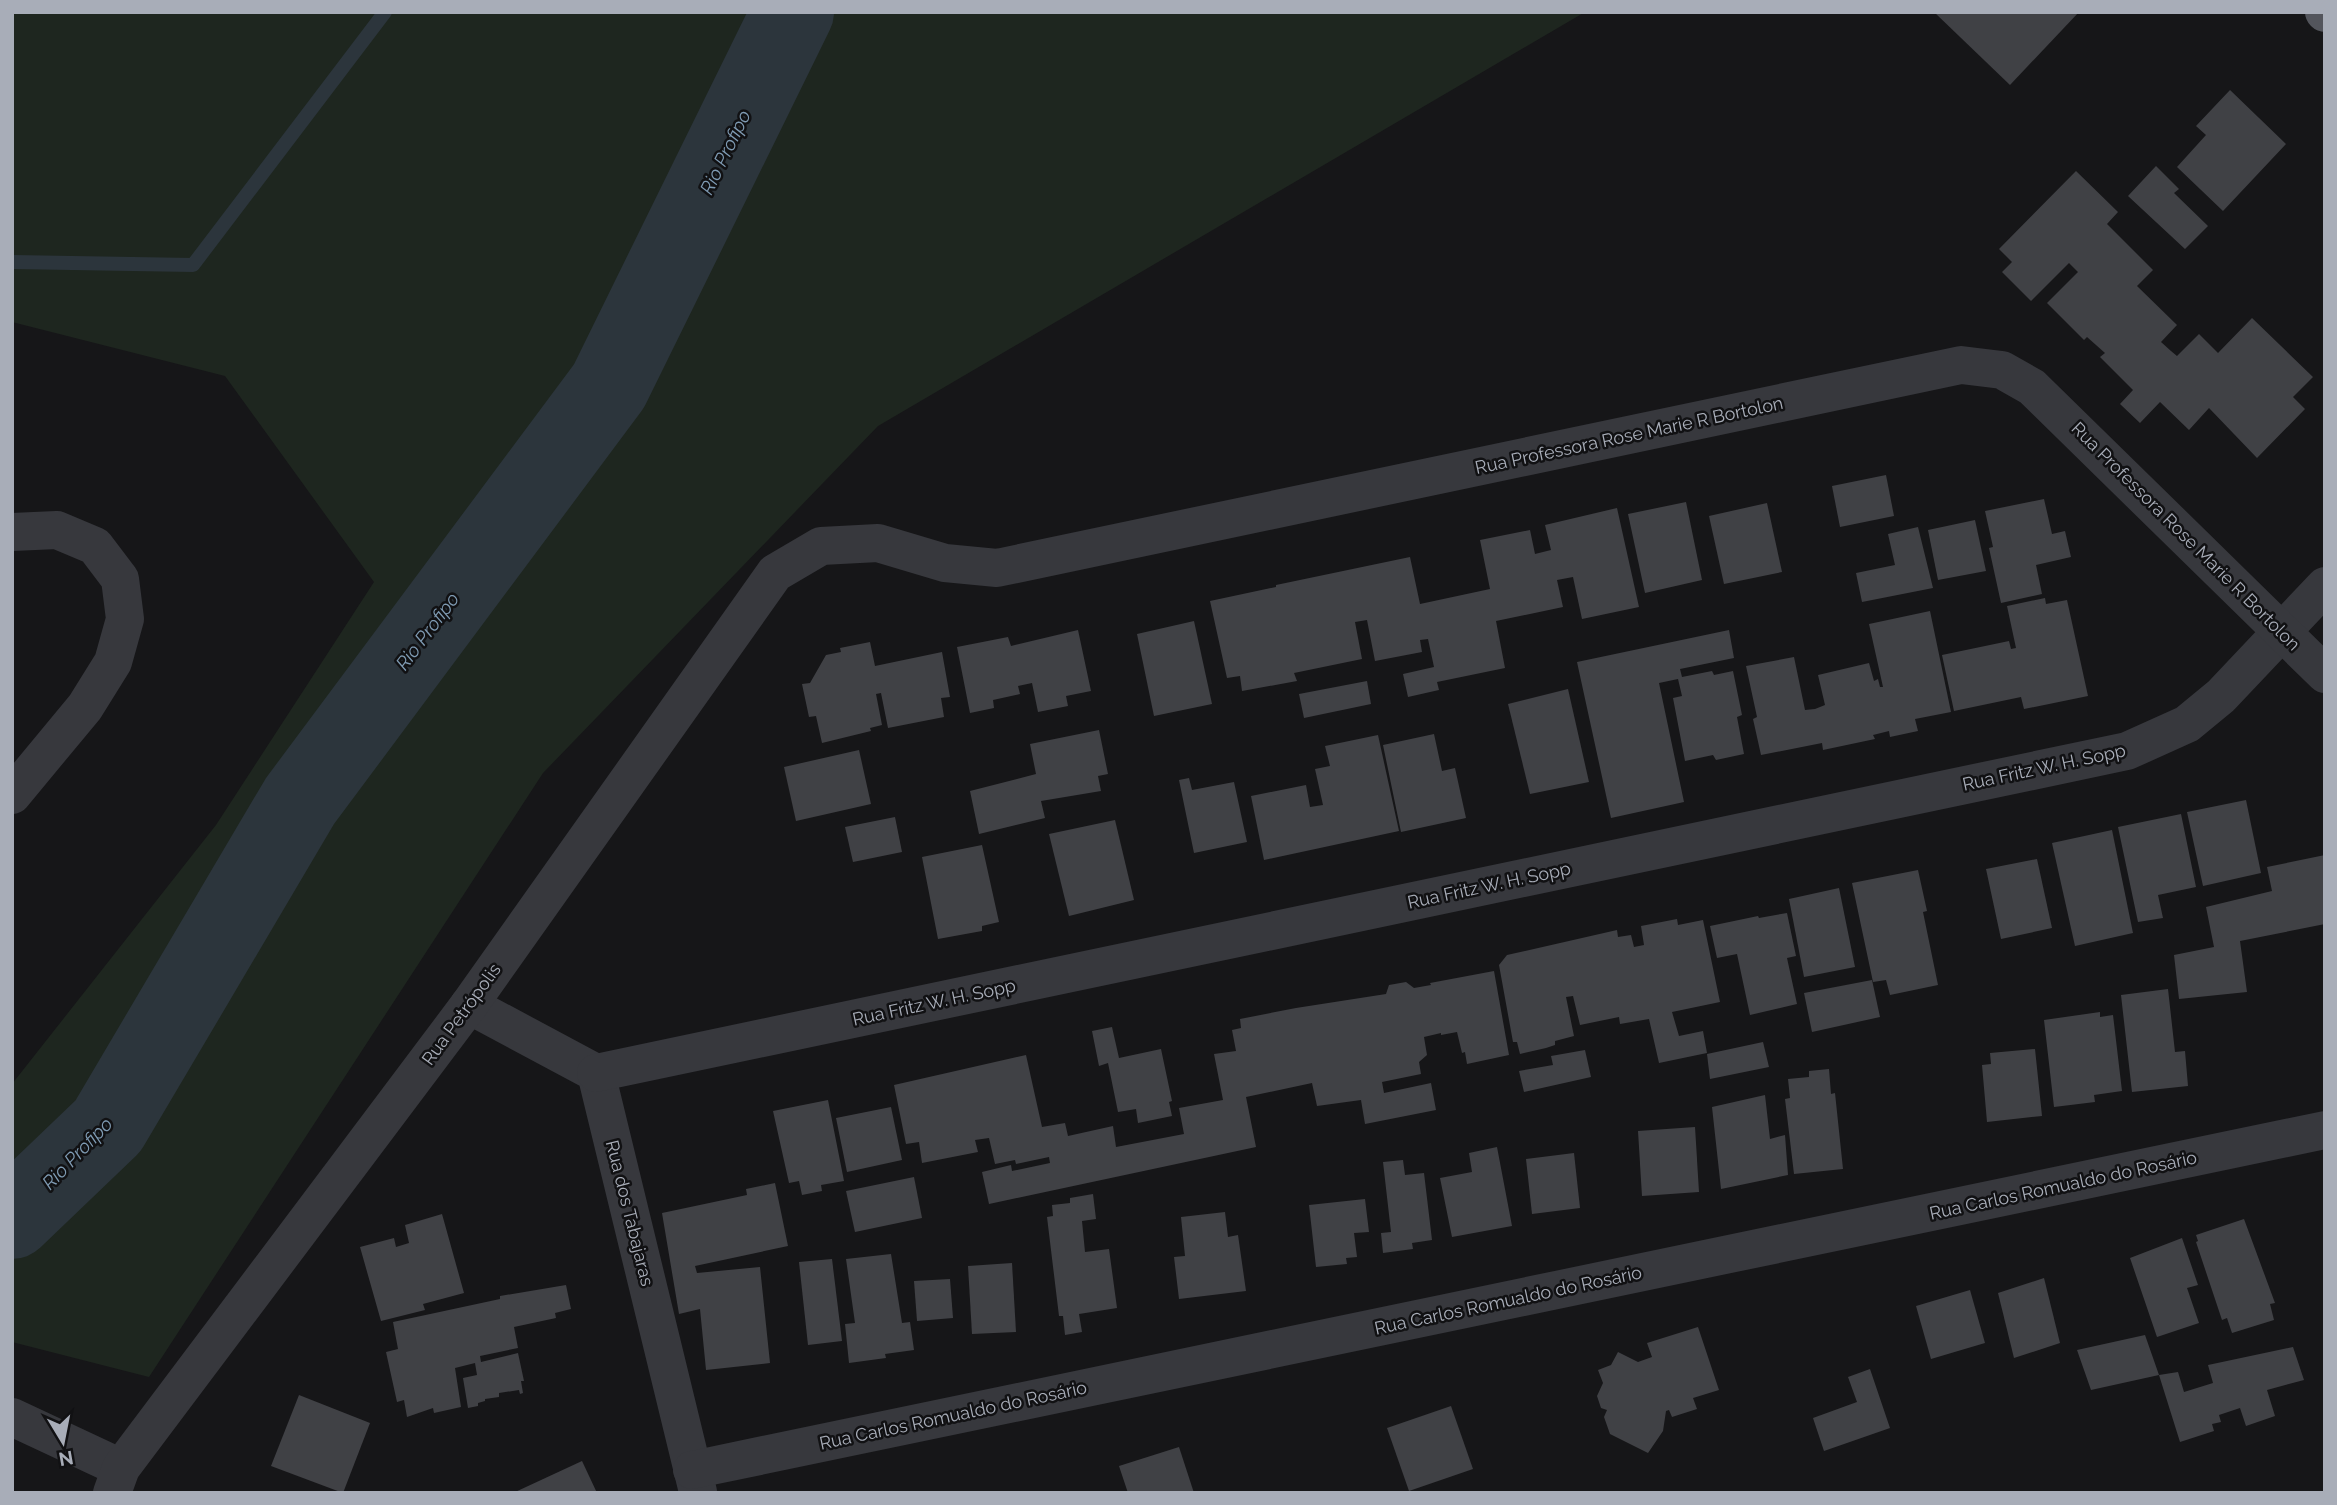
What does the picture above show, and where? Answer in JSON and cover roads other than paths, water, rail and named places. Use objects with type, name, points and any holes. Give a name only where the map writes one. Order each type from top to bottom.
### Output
[{"type":"street","name":"Rua Professora Rose Marie R Bortolon","points":[[821,547],[878,542],[945,563],[997,568],[1961,365],[2002,370],[2032,387],[2325,674]]},
{"type":"street","points":[[12,532],[57,530],[95,546],[120,579],[125,619],[113,662],[85,707],[12,795]]},
{"type":"street","name":"Rua Petrópolis","points":[[117,1480],[469,1005],[775,573],[821,547]]},
{"type":"street","name":"Rua Fritz W. H. Sopp","points":[[596,1073],[2127,751],[2187,724],[2221,696],[2325,586]]},
{"type":"street","points":[[469,1005],[596,1073]]},
{"type":"street","name":"Rua dos Tabajaras","points":[[596,1073],[695,1481]]},
{"type":"street","name":"Rua Carlos Romualdo do Rosário","points":[[695,1481],[2325,1130]]},
{"type":"street","points":[[12,1417],[117,1480]]},
{"type":"waterway","points":[[12,262],[193,265],[385,12]]},
{"type":"waterway","name":"Rio Profipo","points":[[12,1218],[108,1126],[300,801],[609,386],[793,12]]}]
